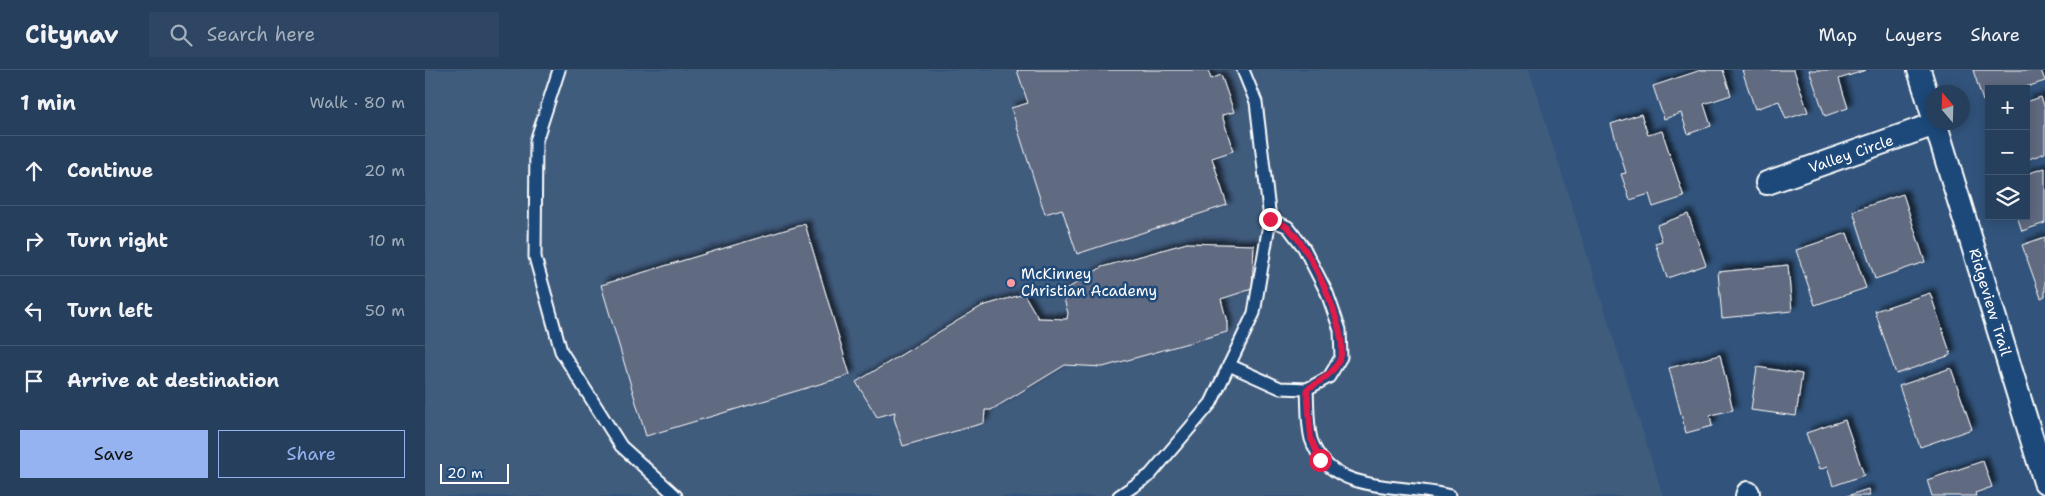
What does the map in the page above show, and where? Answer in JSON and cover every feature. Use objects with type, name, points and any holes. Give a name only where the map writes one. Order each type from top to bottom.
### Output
[{"type":"street","name":"Ridgeview Trail","points":[[1919,70],[1925,90]]},
{"type":"street","name":"Valley Circle","points":[[1767,183],[1925,124]]},
{"type":"street","name":"Ridgeview Trail","points":[[1937,130],[2045,482]]},
{"type":"lane","points":[[559,70],[536,140],[535,257],[561,351],[621,446],[676,496]]},
{"type":"lane","points":[[1119,496],[1150,475],[1211,404],[1254,313],[1270,219],[1256,102],[1243,70]]},
{"type":"lane","points":[[1229,365],[1280,388],[1307,389],[1329,377],[1341,358],[1340,330],[1327,293],[1304,248],[1287,227],[1270,219]]},
{"type":"lane","points":[[1307,389],[1311,438],[1320,460],[1342,481],[1359,485],[1436,492],[1450,496]]},
{"type":"shaded area","name":"McKinney Christian Academy","points":[[425,70],[1529,70],[1663,496],[425,496]]},
{"type":"building","points":[[1017,70],[1208,70],[1211,79],[1221,75],[1234,112],[1222,115],[1233,151],[1212,158],[1227,205],[1077,254],[1062,209],[1045,214],[1011,108],[1028,103]]},
{"type":"building","points":[[1701,70],[1723,70],[1731,95],[1704,104],[1711,126],[1688,134],[1681,113],[1664,119],[1653,86]]},
{"type":"building","points":[[1742,70],[1794,70],[1808,112],[1786,119],[1779,101],[1755,109]]},
{"type":"building","points":[[1809,70],[1866,70],[1839,79],[1848,108],[1825,116]]},
{"type":"building","points":[[1973,70],[2041,70],[2045,81],[2030,86],[1985,85],[1985,100],[1983,101]]},
{"type":"building","points":[[2041,97],[2045,108],[2045,153],[2030,159],[2030,130],[2030,101]]},
{"type":"building","points":[[1641,114],[1648,135],[1662,131],[1684,197],[1653,207],[1649,194],[1630,200],[1621,174],[1626,173],[1611,124]]},
{"type":"building","points":[[2045,168],[2045,223],[2022,231],[2018,220],[2030,220],[2030,173]]},
{"type":"building","points":[[1903,194],[1925,262],[1875,279],[1853,211]]},
{"type":"building","points":[[1688,214],[1706,265],[1667,278],[1655,243],[1662,241],[1657,225]]},
{"type":"building","points":[[805,224],[850,375],[646,436],[601,285]]},
{"type":"building","points":[[1847,233],[1866,288],[1815,305],[1796,250]]},
{"type":"building","points":[[2045,237],[2045,296],[2041,298],[2022,245]]},
{"type":"building","points":[[1187,243],[1254,245],[1252,289],[1221,299],[1227,322],[1227,332],[1103,367],[1065,365],[991,410],[985,410],[984,423],[903,446],[894,418],[895,412],[877,417],[856,382],[982,306],[1024,294],[1038,318],[1067,319],[1068,313],[1062,292],[1102,267]]},
{"type":"building","points":[[1788,265],[1792,311],[1722,318],[1718,272]]},
{"type":"building","points":[[1930,293],[1951,355],[1896,374],[1875,311]]},
{"type":"building","points":[[1720,355],[1733,410],[1710,415],[1712,426],[1686,433],[1669,368]]},
{"type":"building","points":[[1757,367],[1802,374],[1796,416],[1751,410]]},
{"type":"building","points":[[1951,368],[1972,429],[1920,447],[1899,386]]},
{"type":"building","points":[[1845,420],[1864,475],[1833,486],[1827,467],[1819,470],[1806,433]]},
{"type":"building","points":[[1983,461],[1992,487],[1975,493],[1976,496],[1932,496],[1927,480]]},
{"type":"building","points":[[1868,489],[1870,496],[1847,496]]},
{"type":"place","name":"McKinney Christian Academy","points":[[1011,283]]},
{"type":"route","points":[[1270,219],[1287,227],[1304,248],[1327,293],[1340,330],[1341,358],[1329,377],[1307,389],[1311,438],[1320,460]]}]
